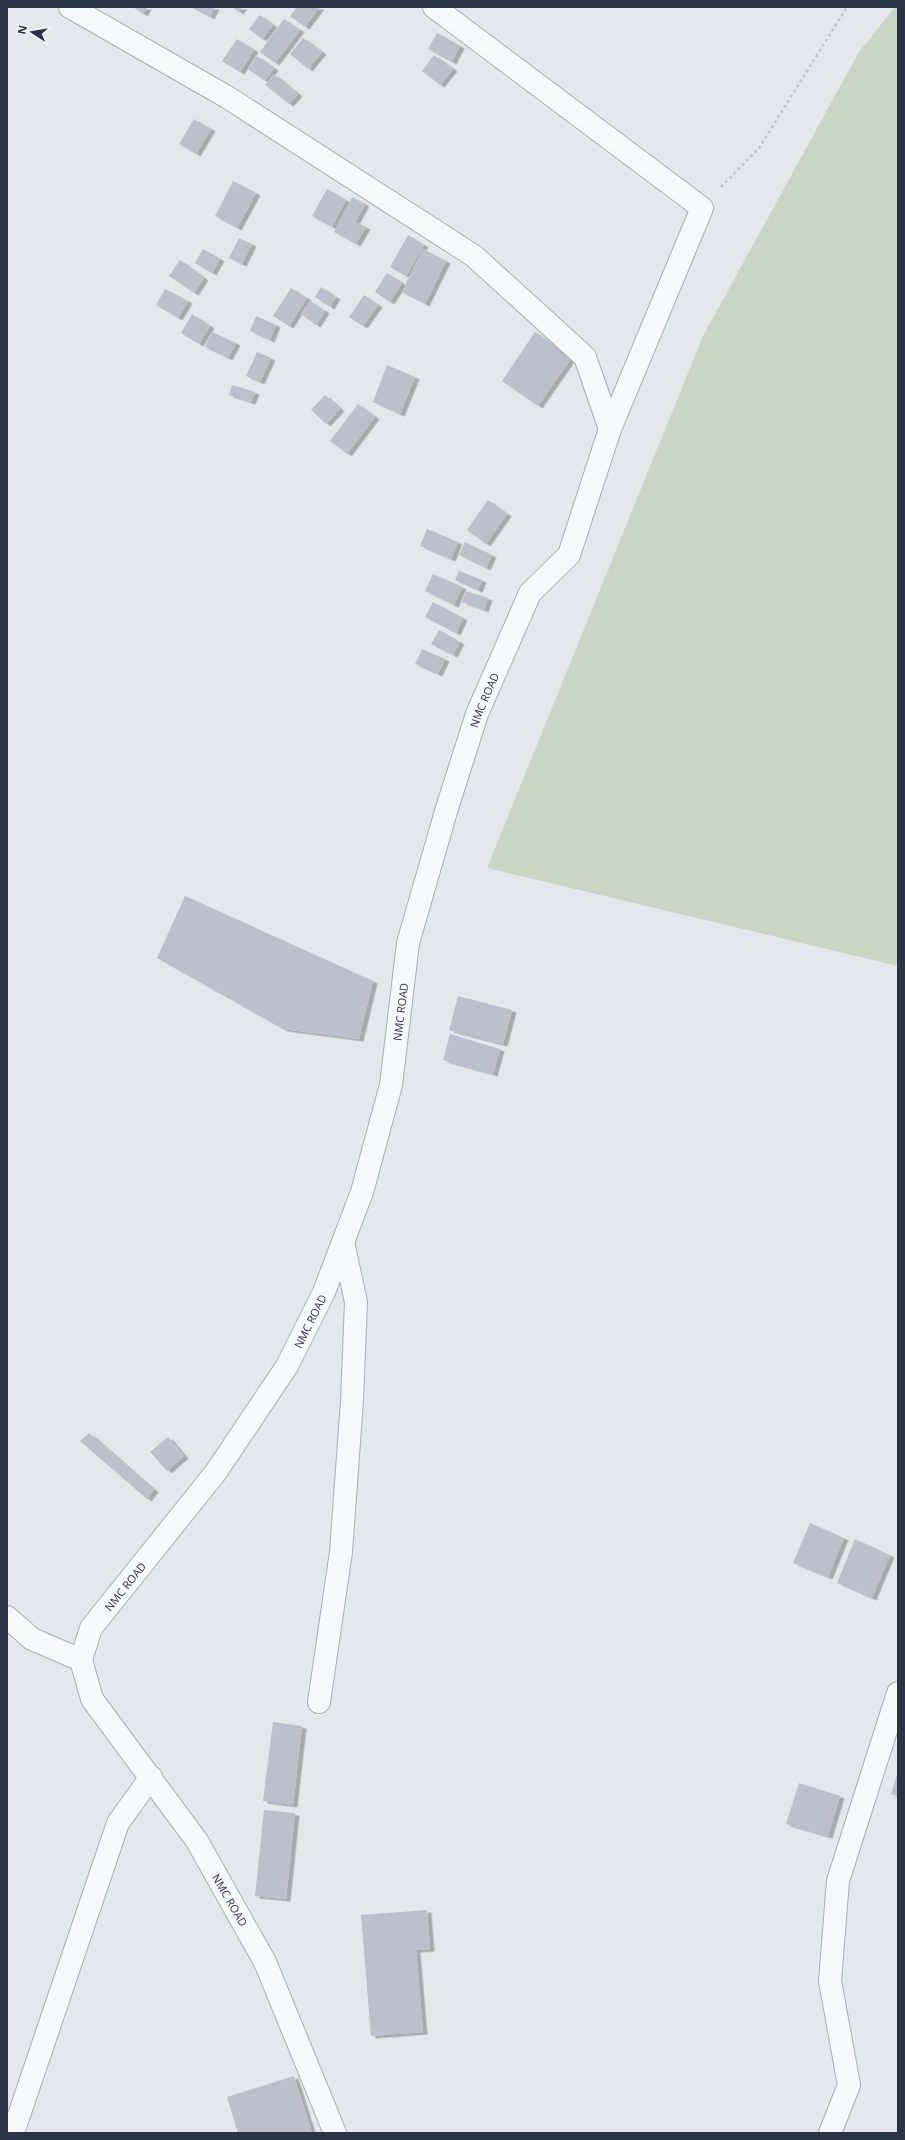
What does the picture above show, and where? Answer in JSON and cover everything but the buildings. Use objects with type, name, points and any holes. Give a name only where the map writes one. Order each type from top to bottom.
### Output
[{"type":"street","points":[[70,7],[227,97],[474,256],[585,357],[610,429]]},
{"type":"street","points":[[434,7],[702,208]]},
{"type":"street","name":"NMC ROAD","points":[[335,2133],[265,1962],[197,1841],[92,1699],[81,1660],[91,1628],[216,1472],[287,1366],[324,1292],[362,1192],[391,1086],[408,943],[447,808],[477,714],[530,593],[569,554],[610,429],[702,208]]},
{"type":"street","points":[[319,1702],[341,1552],[352,1401],[356,1302],[343,1242]]},
{"type":"street","points":[[7,1617],[32,1639],[81,1660]]},
{"type":"street","points":[[830,2133],[849,2085],[830,1981],[838,1881],[898,1693]]},
{"type":"street","points":[[13,2133],[118,1823],[151,1777]]},
{"type":"path","points":[[702,208],[759,148],[847,7]]},
{"type":"green space","points":[[895,7],[898,7],[898,966],[487,868],[703,336],[859,52]]}]
